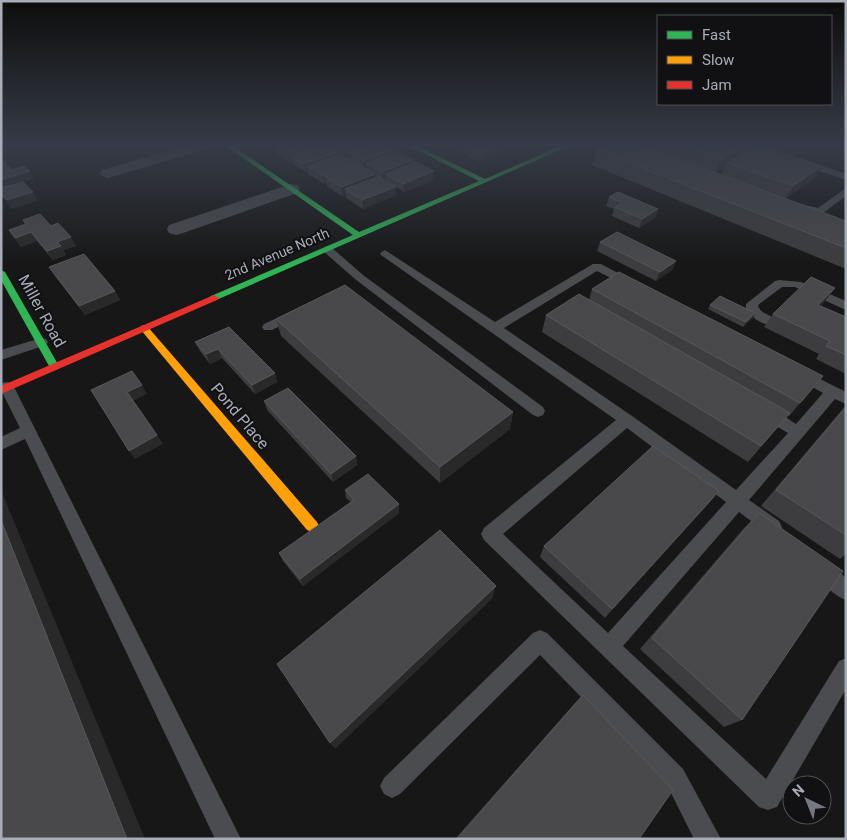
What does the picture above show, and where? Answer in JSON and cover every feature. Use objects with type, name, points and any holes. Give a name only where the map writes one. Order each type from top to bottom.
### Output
[{"type":"street","points":[[286,185],[358,236]]},
{"type":"street","name":"2nd Avenue North","points":[[4,389],[474,185]]},
{"type":"street","points":[[176,229],[291,189]]},
{"type":"street","name":"Miller Road","points":[[1,272],[6,292],[41,342],[54,366]]},
{"type":"street","name":"Pond Place","points":[[144,328],[312,526]]},
{"type":"lane","points":[[790,205],[820,212],[846,191]]},
{"type":"lane","points":[[327,249],[360,283],[538,411]]},
{"type":"lane","points":[[385,253],[627,420],[785,535]]},
{"type":"lane","points":[[496,328],[597,266],[640,289]]},
{"type":"lane","points":[[771,321],[758,315],[752,309],[752,304],[779,283],[797,284],[846,306]]},
{"type":"lane","points":[[555,292],[572,302]]},
{"type":"lane","points":[[268,327],[303,310]]},
{"type":"lane","points":[[1,355],[41,342]]},
{"type":"lane","points":[[609,647],[798,432],[839,396],[789,369]]},
{"type":"lane","points":[[4,389],[28,431],[228,839]]},
{"type":"lane","points":[[756,408],[798,432]]},
{"type":"lane","points":[[627,420],[490,534],[768,798],[846,668]]},
{"type":"lane","points":[[1,444],[28,431]]},
{"type":"lane","points":[[812,560],[846,591]]},
{"type":"lane","points":[[392,786],[540,640],[675,776],[708,839]]},
{"type":"building","points":[[11,185],[26,185],[33,192],[6,200],[1,194],[1,188]]},
{"type":"building","points":[[355,185],[393,185],[396,187],[362,200],[345,189]]},
{"type":"building","points":[[686,185],[750,185],[846,221],[846,248]]},
{"type":"building","points":[[618,192],[658,209],[642,219],[615,207],[622,203],[609,197]]},
{"type":"building","points":[[40,214],[51,226],[58,223],[71,237],[57,242],[61,246],[47,251],[31,232],[15,238],[9,230],[26,224],[23,220]]},
{"type":"building","points":[[617,232],[676,261],[660,272],[600,242]]},
{"type":"building","points":[[84,254],[115,291],[79,306],[49,267]]},
{"type":"building","points":[[619,272],[823,376],[800,403],[592,289]]},
{"type":"building","points":[[811,277],[835,288],[818,305],[846,317],[846,355],[826,346],[830,341],[773,314]]},
{"type":"building","points":[[345,285],[513,412],[440,467],[276,319]]},
{"type":"building","points":[[579,294],[790,413],[761,446],[546,315]]},
{"type":"building","points":[[720,296],[755,313],[746,322],[710,305]]},
{"type":"building","points":[[229,327],[275,373],[252,385],[218,349],[206,354],[195,342]]},
{"type":"building","points":[[132,371],[142,385],[127,392],[157,435],[129,451],[91,390]]},
{"type":"building","points":[[288,388],[356,456],[331,474],[264,401]]},
{"type":"building","points":[[846,407],[846,535],[776,490]]},
{"type":"building","points":[[653,446],[719,491],[612,609],[544,546]]},
{"type":"building","points":[[368,474],[399,504],[300,579],[279,553],[354,500],[345,490]]},
{"type":"building","points":[[759,513],[843,571],[742,720],[652,638]]},
{"type":"building","points":[[1,520],[127,839],[1,839]]},
{"type":"building","points":[[440,530],[496,586],[330,743],[277,664]]},
{"type":"building","points":[[583,695],[673,790],[639,839],[457,839]]},
{"type":"traffic: fast","points":[[286,185],[358,235]]},
{"type":"traffic: fast","points":[[214,298],[475,185]]},
{"type":"traffic: fast","points":[[1,272],[54,366]]},
{"type":"traffic: slow","points":[[144,328],[312,526]]},
{"type":"traffic: jam","points":[[1,390],[214,298]]}]
